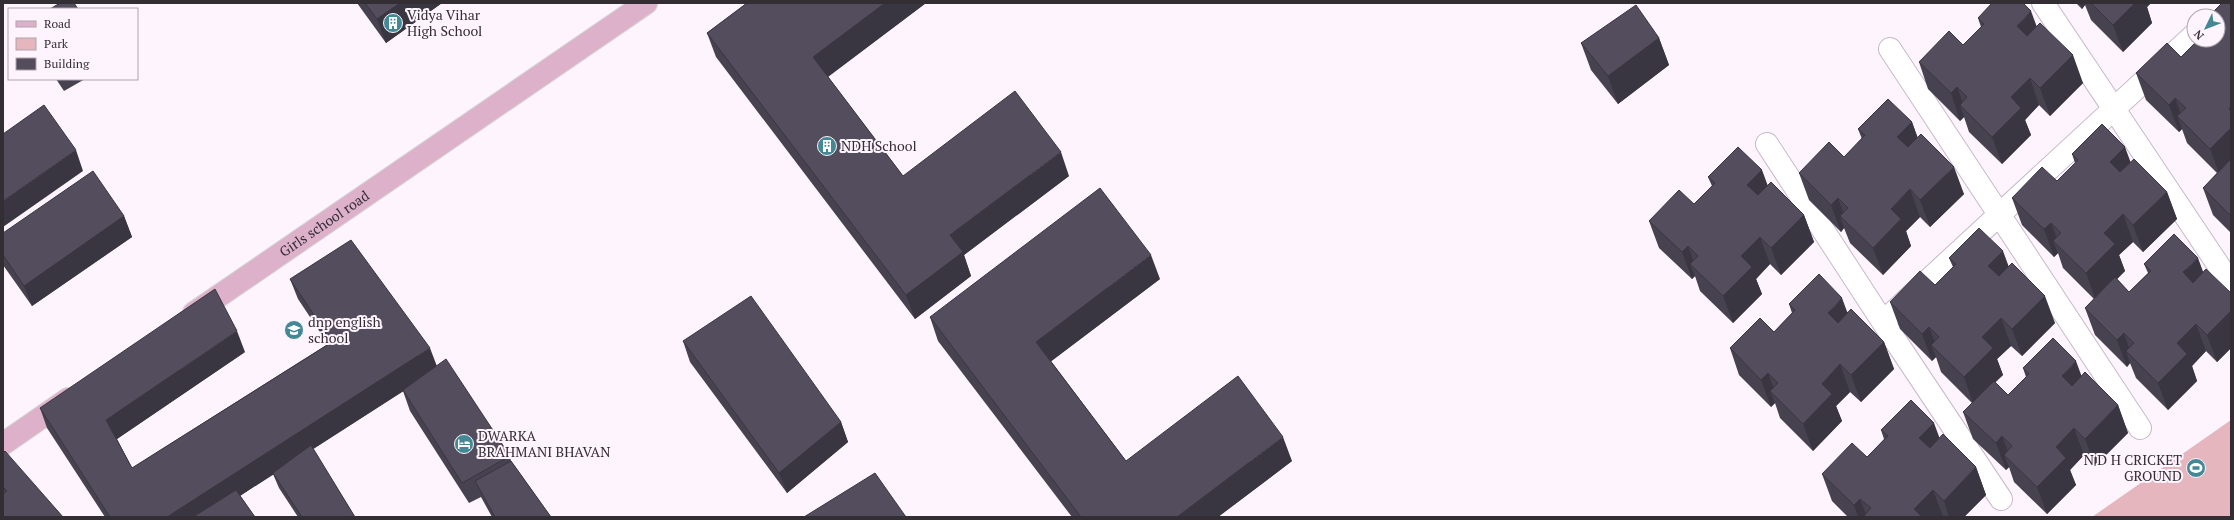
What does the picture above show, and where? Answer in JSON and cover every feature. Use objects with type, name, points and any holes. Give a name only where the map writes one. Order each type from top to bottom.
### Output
[{"type":"main road","name":"Girls school road","points":[[178,324],[646,3]]},
{"type":"main road","points":[[3,444],[87,386]]},
{"type":"street","points":[[2043,3],[2231,284]]},
{"type":"street","points":[[1883,322],[2186,42]]},
{"type":"street","points":[[1890,49],[2140,428]]},
{"type":"street","points":[[1767,144],[2001,499]]},
{"type":"green space","name":"N D H CRICKET GROUND","points":[[2231,420],[2231,517],[2092,517]]},
{"type":"building","points":[[60,3],[74,3],[77,8],[52,8]]},
{"type":"building","points":[[365,3],[400,3],[377,19]]},
{"type":"building","name":"NDH School","points":[[747,3],[885,3],[813,57],[903,176],[1015,91],[1061,152],[950,235],[963,252],[906,295],[707,33]]},
{"type":"building","points":[[1992,3],[2023,3],[2031,11],[2017,26],[2027,36],[2040,23],[2073,55],[2040,88],[2030,78],[2011,97],[2021,108],[1992,137],[1960,105],[1967,97],[1957,87],[1951,93],[1919,62],[1949,31],[1963,45],[1984,24],[1978,18]]},
{"type":"building","points":[[2091,3],[2135,3],[2113,25]]},
{"type":"building","points":[[2222,3],[2229,3],[2231,5],[2231,106],[2229,109],[2231,111],[2231,128],[2210,149],[2177,116],[2186,108],[2175,98],[2169,105],[2136,73],[2167,43],[2181,57],[2190,48],[2226,48],[2226,8],[2217,8]]},
{"type":"building","points":[[1636,5],[1659,38],[1608,76],[1581,43]]},
{"type":"building","points":[[1888,99],[1912,122],[1897,137],[1908,147],[1921,134],[1954,167],[1920,200],[1910,189],[1891,209],[1901,219],[1873,248],[1840,216],[1848,208],[1838,198],[1831,205],[1799,173],[1829,142],[1844,157],[1865,135],[1858,129]]},
{"type":"building","points":[[44,105],[76,150],[3,201],[3,134]]},
{"type":"building","points":[[2102,124],[2125,147],[2110,162],[2120,172],[2134,159],[2167,192],[2133,225],[2123,214],[2104,233],[2115,244],[2086,273],[2053,241],[2061,233],[2051,223],[2044,229],[2012,198],[2042,167],[2057,181],[2078,160],[2072,154]]},
{"type":"building","points":[[1738,147],[1762,170],[1747,185],[1758,195],[1771,182],[1804,215],[1771,248],[1760,237],[1741,256],[1752,267],[1723,296],[1690,264],[1698,256],[1688,246],[1682,252],[1649,221],[1679,190],[1694,204],[1715,183],[1708,177]]},
{"type":"building","points":[[2231,159],[2231,216],[2203,188]]},
{"type":"building","points":[[93,171],[124,216],[24,286],[3,255],[3,233]]},
{"type":"building","points":[[1100,188],[1151,255],[1036,342],[1126,461],[1238,376],[1283,437],[1177,517],[1081,517],[930,317]]},
{"type":"building","points":[[1979,228],[2003,251],[1988,266],[1999,276],[2012,263],[2045,296],[2012,329],[2001,318],[1982,337],[1993,348],[1964,377],[1931,345],[1939,337],[1929,327],[1922,334],[1890,302],[1920,271],[1935,285],[1956,264],[1949,258]]},
{"type":"building","points":[[2174,234],[2198,258],[2183,272],[2193,283],[2206,269],[2231,293],[2231,311],[2207,335],[2196,324],[2177,343],[2187,354],[2158,383],[2126,351],[2134,343],[2124,333],[2117,340],[2085,308],[2115,277],[2129,292],[2151,271],[2144,264]]},
{"type":"building","name":"dnp english school","points":[[351,240],[430,348],[167,517],[110,517],[40,408],[215,289],[237,331],[106,420],[132,468],[332,342],[290,279]]},
{"type":"building","points":[[1819,274],[1842,298],[1828,313],[1838,323],[1851,309],[1884,342],[1851,375],[1840,364],[1822,384],[1832,394],[1803,424],[1770,391],[1778,383],[1768,373],[1761,380],[1730,348],[1760,318],[1774,332],[1795,310],[1789,304]]},
{"type":"building","points":[[751,296],[841,422],[779,473],[683,341]]},
{"type":"building","points":[[2053,338],[2076,361],[2062,376],[2072,386],[2085,372],[2118,405],[2085,439],[2074,428],[2056,447],[2066,458],[2037,487],[2004,455],[2012,446],[2002,436],[1996,443],[1963,412],[1994,381],[2008,395],[2029,374],[2023,368]]},
{"type":"building","name":"DWARKA BRAHMANI BHAVAN","points":[[446,359],[510,456],[462,483],[403,390]]},
{"type":"building","points":[[1911,400],[1934,423],[1919,438],[1930,448],[1943,434],[1976,467],[1944,501],[1933,490],[1914,509],[1922,517],[1863,517],[1871,508],[1860,499],[1854,505],[1822,474],[1852,443],[1867,457],[1888,436],[1881,430]]},
{"type":"building","points":[[311,445],[355,517],[302,517],[273,473]]},
{"type":"building","points":[[5,451],[63,517],[3,517],[3,494],[7,491],[3,487],[3,453]]},
{"type":"building","points":[[511,461],[551,517],[495,517],[475,481]]},
{"type":"building","points":[[875,473],[906,517],[804,517]]},
{"type":"building","points":[[236,490],[255,517],[193,517]]},
{"type":"place","name":"Vidya Vihar High School","points":[[393,23]]},
{"type":"place","name":"NDH School","points":[[827,146]]},
{"type":"place","name":"dnp english school","points":[[294,330]]},
{"type":"place","name":"DWARKA BRAHMANI BHAVAN","points":[[464,444]]},
{"type":"place","name":"N D H CRICKET GROUND","points":[[2196,468]]}]
